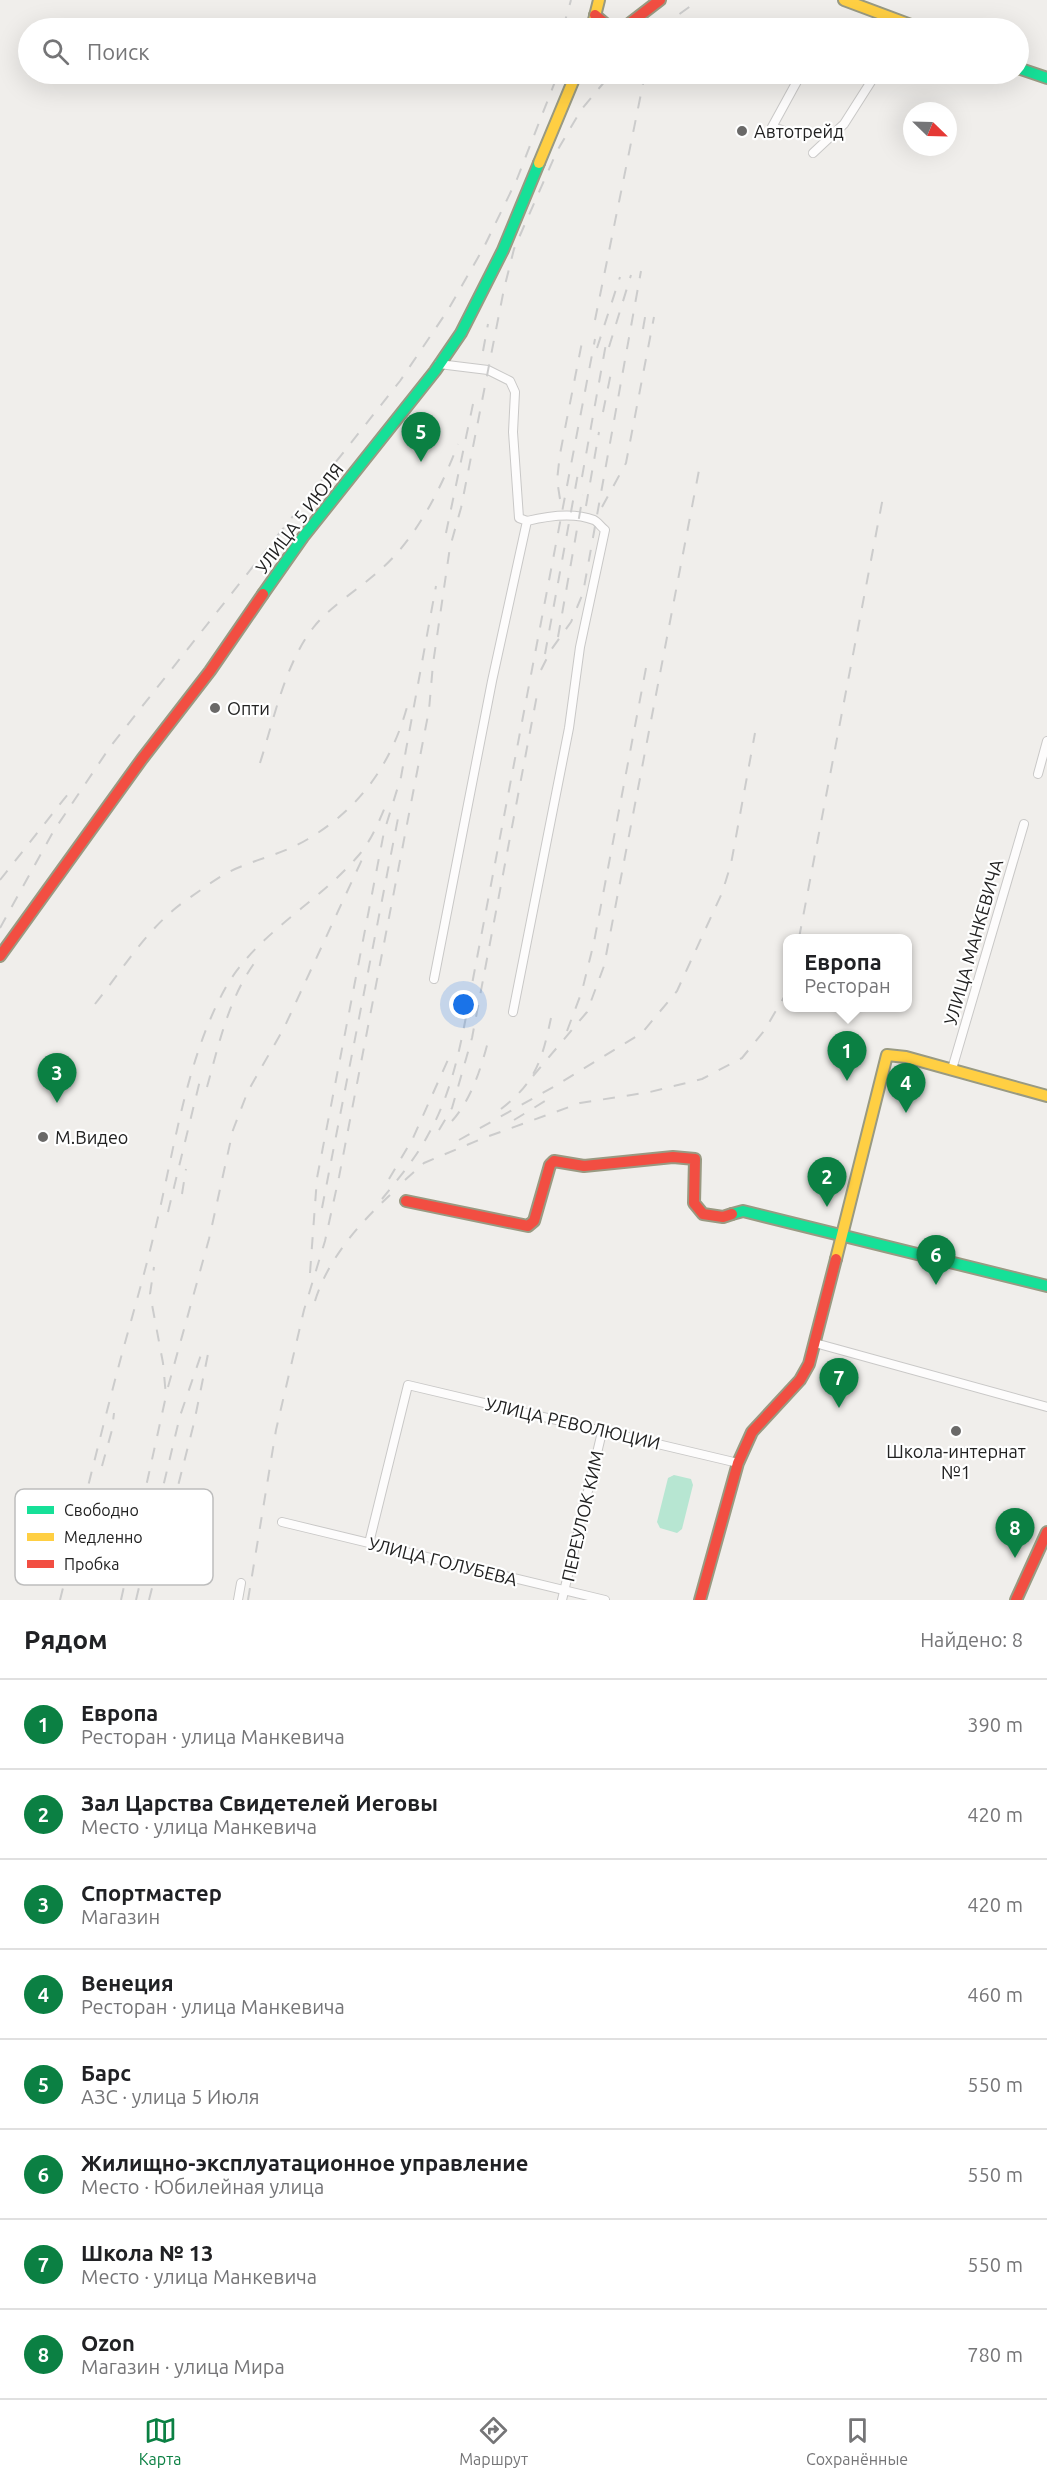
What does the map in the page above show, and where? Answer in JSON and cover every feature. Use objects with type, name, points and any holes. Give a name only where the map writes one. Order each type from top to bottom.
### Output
[{"type":"main road","points":[[594,18],[599,0]]},
{"type":"main road","points":[[637,18],[660,0]]},
{"type":"main road","points":[[844,0],[887,18]]},
{"type":"main road","points":[[595,15],[598,18]]},
{"type":"main road","points":[[1029,72],[1047,78]]},
{"type":"main road","name":"УЛИЦА 5 ИЮЛЯ","points":[[0,956],[142,759],[210,671],[303,537],[461,333],[503,250],[573,84]]},
{"type":"main road","points":[[700,1600],[738,1462],[752,1432],[800,1380],[809,1364],[887,1055],[906,1057],[1047,1096]]},
{"type":"main road","points":[[406,1201],[528,1226],[534,1221],[550,1164],[559,1160],[584,1166],[673,1157],[695,1159],[694,1203],[703,1214],[723,1217],[743,1211],[1047,1286]]},
{"type":"main road","points":[[1016,1600],[1047,1532]]},
{"type":"street","points":[[782,130],[772,127],[796,84]]},
{"type":"street","points":[[813,153],[844,124],[870,84]]},
{"type":"street","points":[[439,364],[488,370],[510,381],[515,392],[513,432],[519,518],[527,521],[546,516],[595,520],[604,530],[580,647],[569,728],[513,1012]]},
{"type":"street","points":[[434,979],[492,681],[527,521]]},
{"type":"street","points":[[1038,774],[1047,741]]},
{"type":"street","name":"УЛИЦА МАНКЕВИЧА","points":[[952,1069],[1024,824]]},
{"type":"street","points":[[815,1343],[1047,1407]]},
{"type":"street","name":"УЛИЦА РЕВОЛЮЦИИ","points":[[369,1543],[408,1385],[738,1462]]},
{"type":"street","name":"ПЕРЕУЛОК КИМ","points":[[562,1600],[602,1432]]},
{"type":"street","name":"УЛИЦА ГОЛУБЕВА","points":[[282,1522],[605,1600]]},
{"type":"street","points":[[238,1600],[241,1583]]},
{"type":"green space","points":[[674,1475],[691,1479],[693,1485],[682,1529],[677,1533],[660,1528],[657,1522],[668,1478]]},
{"type":"railway","points":[[566,18],[571,0]]},
{"type":"railway","points":[[674,18],[699,0]]},
{"type":"railway","points":[[0,928],[53,832],[110,747],[400,381],[448,310],[484,247],[517,179],[554,84]]},
{"type":"railway","points":[[248,1600],[276,1430],[304,1310],[325,1241],[339,1177],[429,710],[433,664],[450,547],[461,508],[504,289],[514,249],[557,151],[581,110],[603,84]]},
{"type":"railway","points":[[595,320],[643,84]]},
{"type":"railway","points":[[541,670],[551,650],[571,622],[583,593],[641,271]]},
{"type":"railway","points":[[609,347],[631,275]]},
{"type":"railway","points":[[597,348],[620,277]]},
{"type":"railway","points":[[643,329],[647,306]]},
{"type":"railway","points":[[602,507],[626,463],[654,317]]},
{"type":"railway","points":[[483,351],[488,324]]},
{"type":"railway","points":[[560,499],[557,480],[560,454],[583,337]]},
{"type":"railway","points":[[582,477],[607,338]]},
{"type":"railway","points":[[382,1199],[428,1135],[445,1098],[457,1059],[595,339]]},
{"type":"railway","points":[[603,412],[611,373]]},
{"type":"railway","points":[[446,533],[473,404]]},
{"type":"railway","points":[[586,506],[599,432]]},
{"type":"railway","points":[[260,763],[281,692],[303,642],[327,613],[379,571],[405,544],[435,496],[458,444]]},
{"type":"railway","points":[[533,1076],[587,1012],[604,966],[700,465]]},
{"type":"railway","points":[[545,654],[579,468]]},
{"type":"railway","points":[[800,934],[884,492]]},
{"type":"railway","points":[[558,637],[583,495]]},
{"type":"railway","points":[[310,1273],[317,1178],[384,832],[401,777],[436,586]]},
{"type":"railway","points":[[567,1031],[582,991],[594,942],[646,668]]},
{"type":"railway","points":[[439,1130],[452,1108],[472,1038],[537,695]]},
{"type":"railway","points":[[95,1004],[159,923],[185,901],[223,875],[308,839],[343,814],[371,784],[382,766],[392,748],[407,707]]},
{"type":"railway","points":[[459,1140],[555,1086],[642,1033],[677,991],[722,893],[731,864],[755,733]]},
{"type":"railway","points":[[0,880],[72,789]]},
{"type":"railway","points":[[88,1489],[150,1249],[191,1075],[212,1015],[226,987],[254,950],[325,889],[363,850],[388,800]]},
{"type":"railway","points":[[322,1208],[400,808]]},
{"type":"railway","points":[[168,1387],[209,1239],[233,1130],[248,1091],[284,1028],[365,853]]},
{"type":"railway","points":[[207,1087],[231,1007],[255,962]]},
{"type":"railway","points":[[405,1180],[424,1163],[481,1139],[580,1103],[650,1092],[702,1079],[742,1058],[764,1031],[783,999]]},
{"type":"railway","points":[[501,1109],[522,1089],[536,1069],[551,1018]]},
{"type":"railway","points":[[452,1121],[471,1091],[490,1034]]},
{"type":"railway","points":[[389,1179],[413,1138],[451,1053]]},
{"type":"railway","points":[[168,1212],[202,1072]]},
{"type":"railway","points":[[514,1120],[550,1098]]},
{"type":"railway","points":[[182,1194],[186,1169]]},
{"type":"railway","points":[[315,1301],[328,1271],[345,1244],[390,1195]]},
{"type":"railway","points":[[145,1489],[166,1396],[163,1363],[150,1294],[154,1267]]},
{"type":"railway","points":[[163,1489],[180,1416],[204,1346]]},
{"type":"railway","points":[[177,1489],[208,1354]]},
{"type":"railway","points":[[102,1466],[112,1430],[114,1413]]},
{"type":"railway","points":[[60,1600],[64,1585]]},
{"type":"railway","points":[[121,1600],[124,1585]]},
{"type":"railway","points":[[136,1600],[140,1585]]},
{"type":"railway","points":[[149,1600],[153,1585]]},
{"type":"traffic: fast","points":[[1029,72],[1047,78]]},
{"type":"traffic: fast","points":[[263,594],[303,537],[435,371],[461,333],[503,250],[539,163]]},
{"type":"traffic: fast","points":[[732,1214],[743,1211],[1047,1286]]},
{"type":"traffic: slow","points":[[594,18],[599,0]]},
{"type":"traffic: slow","points":[[844,0],[892,18]]},
{"type":"traffic: slow","points":[[539,163],[572,84]]},
{"type":"traffic: slow","points":[[836,1259],[887,1055],[906,1057],[1047,1096]]},
{"type":"traffic: jam","points":[[637,18],[660,0]]},
{"type":"traffic: jam","points":[[595,15],[599,18]]},
{"type":"traffic: jam","points":[[0,956],[142,759],[210,671],[263,594]]},
{"type":"traffic: jam","points":[[406,1201],[528,1226],[534,1221],[550,1165],[554,1161],[584,1166],[673,1157],[695,1159],[694,1203],[703,1214],[723,1217],[732,1214]]},
{"type":"traffic: jam","points":[[700,1600],[738,1463],[752,1432],[800,1380],[809,1364],[836,1259]]},
{"type":"traffic: jam","points":[[1016,1600],[1047,1532]]},
{"type":"place","name":"Автотрейд","points":[[742,131]]},
{"type":"place","name":"Барс","points":[[421,462]]},
{"type":"place","name":"Опти","points":[[215,708]]},
{"type":"place","name":"Европа","points":[[847,1081]]},
{"type":"place","name":"Спортмастер","points":[[57,1103]]},
{"type":"place","name":"Венеция","points":[[906,1113]]},
{"type":"place","name":"М.Видео","points":[[43,1137]]},
{"type":"place","name":"Зал Царства Свидетелей Иеговы","points":[[827,1207]]},
{"type":"place","name":"Жилищно-эксплуатационное управление","points":[[936,1285]]},
{"type":"place","name":"Школа № 13","points":[[839,1408]]},
{"type":"place","name":"Школа-интернат №1","points":[[956,1431]]},
{"type":"place","name":"Ozon","points":[[1015,1558]]}]
